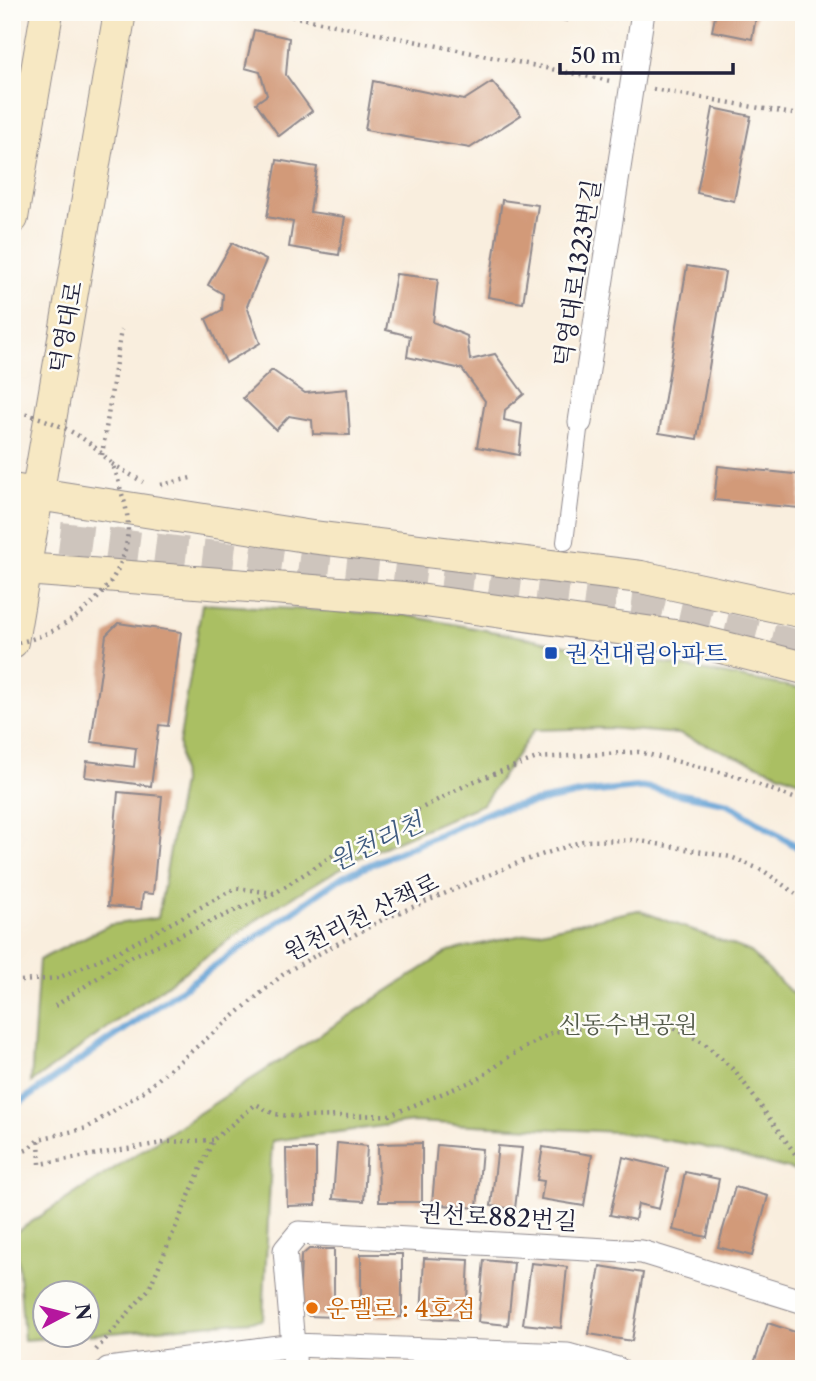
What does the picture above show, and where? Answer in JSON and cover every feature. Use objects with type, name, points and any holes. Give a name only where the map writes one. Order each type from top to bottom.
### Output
[{"type":"main road","points":[[12,218],[47,12]]},
{"type":"main road","name":"덕영대로","points":[[12,643],[25,491],[120,12]]},
{"type":"main road","points":[[12,159],[28,126]]},
{"type":"main road","points":[[25,491],[312,537],[641,578],[804,612]]},
{"type":"main road","points":[[18,568],[404,598],[682,637],[804,668]]},
{"type":"street","name":"덕영대로1323번길","points":[[565,542],[580,422],[643,12]]},
{"type":"street","name":"권선로882번길","points":[[295,1369],[285,1250],[299,1233],[642,1252],[804,1302]]},
{"type":"street","points":[[98,1364],[294,1345],[568,1355],[618,1369]]},
{"type":"path","points":[[271,12],[632,86],[804,116]]},
{"type":"path","points":[[102,455],[121,330]]},
{"type":"path","points":[[12,410],[41,417],[80,435],[112,464],[151,487],[191,478]]},
{"type":"path","points":[[12,643],[32,640],[72,620],[106,591],[127,552],[128,512],[112,464]]},
{"type":"path","points":[[55,1006],[126,959],[275,893],[343,849],[460,788],[537,758],[639,752],[736,776],[804,802]]},
{"type":"path","name":"원천리천 산책로","points":[[12,1156],[29,1149],[39,1139],[87,1128],[144,1091],[285,972],[322,951],[384,919],[520,862],[583,841],[635,840],[731,857],[764,871],[804,900]]},
{"type":"path","points":[[21,981],[58,978],[125,948],[236,888],[275,893]]},
{"type":"path","points":[[98,1364],[149,1289],[213,1140],[256,1104],[274,1114],[298,1117],[390,1115],[480,1078],[510,1056],[553,1032],[623,1024],[669,1026],[703,1042],[736,1072],[804,1166]]},
{"type":"path","points":[[39,1139],[40,1164],[168,1142],[213,1140]]},
{"type":"green space","points":[[202,604],[404,615],[804,689],[804,783],[679,734],[607,728],[534,730],[483,804],[358,858],[269,911],[31,1083],[39,960],[109,925],[158,918],[182,782],[179,744]]},
{"type":"green space","name":"신동수변공원","points":[[638,910],[749,951],[804,1005],[804,1173],[700,1146],[617,1132],[412,1122],[272,1141],[263,1320],[102,1334],[102,1280],[32,1280],[32,1339],[24,1340],[16,1232],[449,951]]},
{"type":"building","points":[[525,12],[569,12],[567,21]]},
{"type":"building","points":[[716,12],[757,12],[752,39],[712,31]]},
{"type":"building","points":[[254,30],[289,38],[286,75],[312,111],[279,136],[256,103],[267,95],[260,72],[245,68]]},
{"type":"building","points":[[373,81],[464,100],[492,82],[521,115],[470,148],[365,130]]},
{"type":"building","points":[[713,108],[751,116],[734,201],[697,193]]},
{"type":"building","points":[[277,160],[317,167],[310,212],[345,217],[339,255],[289,247],[293,222],[267,217]]},
{"type":"building","points":[[502,200],[538,205],[523,303],[488,297]]},
{"type":"building","points":[[232,243],[266,260],[247,306],[260,343],[226,363],[206,319],[222,310],[223,294],[208,285]]},
{"type":"building","points":[[687,266],[725,272],[697,439],[659,433]]},
{"type":"building","points":[[396,274],[438,279],[433,322],[467,336],[470,360],[495,354],[524,394],[505,410],[504,420],[522,424],[519,455],[477,447],[485,401],[462,369],[407,357],[410,336],[386,330]]},
{"type":"building","points":[[272,370],[305,393],[347,389],[350,435],[313,434],[312,420],[289,416],[276,430],[243,398]]},
{"type":"building","points":[[718,466],[802,475],[799,508],[714,500]]},
{"type":"building","points":[[118,623],[181,632],[168,726],[159,725],[151,786],[85,777],[87,761],[134,767],[136,748],[91,742],[106,635]]},
{"type":"building","points":[[118,792],[162,796],[153,894],[143,893],[141,909],[108,906]]},
{"type":"building","points":[[337,1143],[367,1146],[364,1201],[333,1199]]},
{"type":"building","points":[[422,1143],[422,1202],[379,1202],[378,1144]]},
{"type":"building","points":[[437,1145],[482,1149],[477,1208],[432,1204]]},
{"type":"building","points":[[498,1146],[522,1148],[515,1209],[491,1206]]},
{"type":"building","points":[[543,1147],[592,1155],[584,1206],[541,1199],[544,1181],[537,1180]]},
{"type":"building","points":[[286,1149],[316,1149],[316,1205],[287,1206]]},
{"type":"building","points":[[623,1157],[668,1168],[659,1209],[638,1204],[635,1220],[610,1215]]},
{"type":"building","points":[[685,1172],[719,1179],[707,1237],[673,1230]]},
{"type":"building","points":[[735,1187],[768,1196],[752,1256],[718,1247]]},
{"type":"building","points":[[309,1249],[334,1249],[334,1317],[309,1316],[299,1308],[301,1256]]},
{"type":"building","points":[[361,1254],[402,1254],[402,1317],[361,1317]]},
{"type":"building","points":[[424,1258],[469,1260],[466,1320],[421,1318]]},
{"type":"building","points":[[484,1260],[514,1263],[508,1325],[478,1322]]},
{"type":"building","points":[[531,1263],[567,1267],[561,1328],[523,1324]]},
{"type":"building","points":[[600,1266],[643,1273],[632,1341],[589,1334]]},
{"type":"building","points":[[768,1323],[804,1335],[804,1349],[797,1369],[752,1369]]},
{"type":"building","points":[[331,1364],[390,1365],[390,1369],[331,1369]]},
{"type":"building","points":[[408,1364],[452,1367],[452,1369],[408,1369]]},
{"type":"waterway","name":"원천리천","points":[[12,1108],[342,877],[495,810],[582,793],[642,787],[727,803],[804,851]]},
{"type":"tunnel","points":[[12,532],[633,608],[804,647]]},
{"type":"place","name":"권선대림아파트","points":[[551,653]]},
{"type":"place","name":"운멜로 : 4호점","points":[[312,1308]]}]
